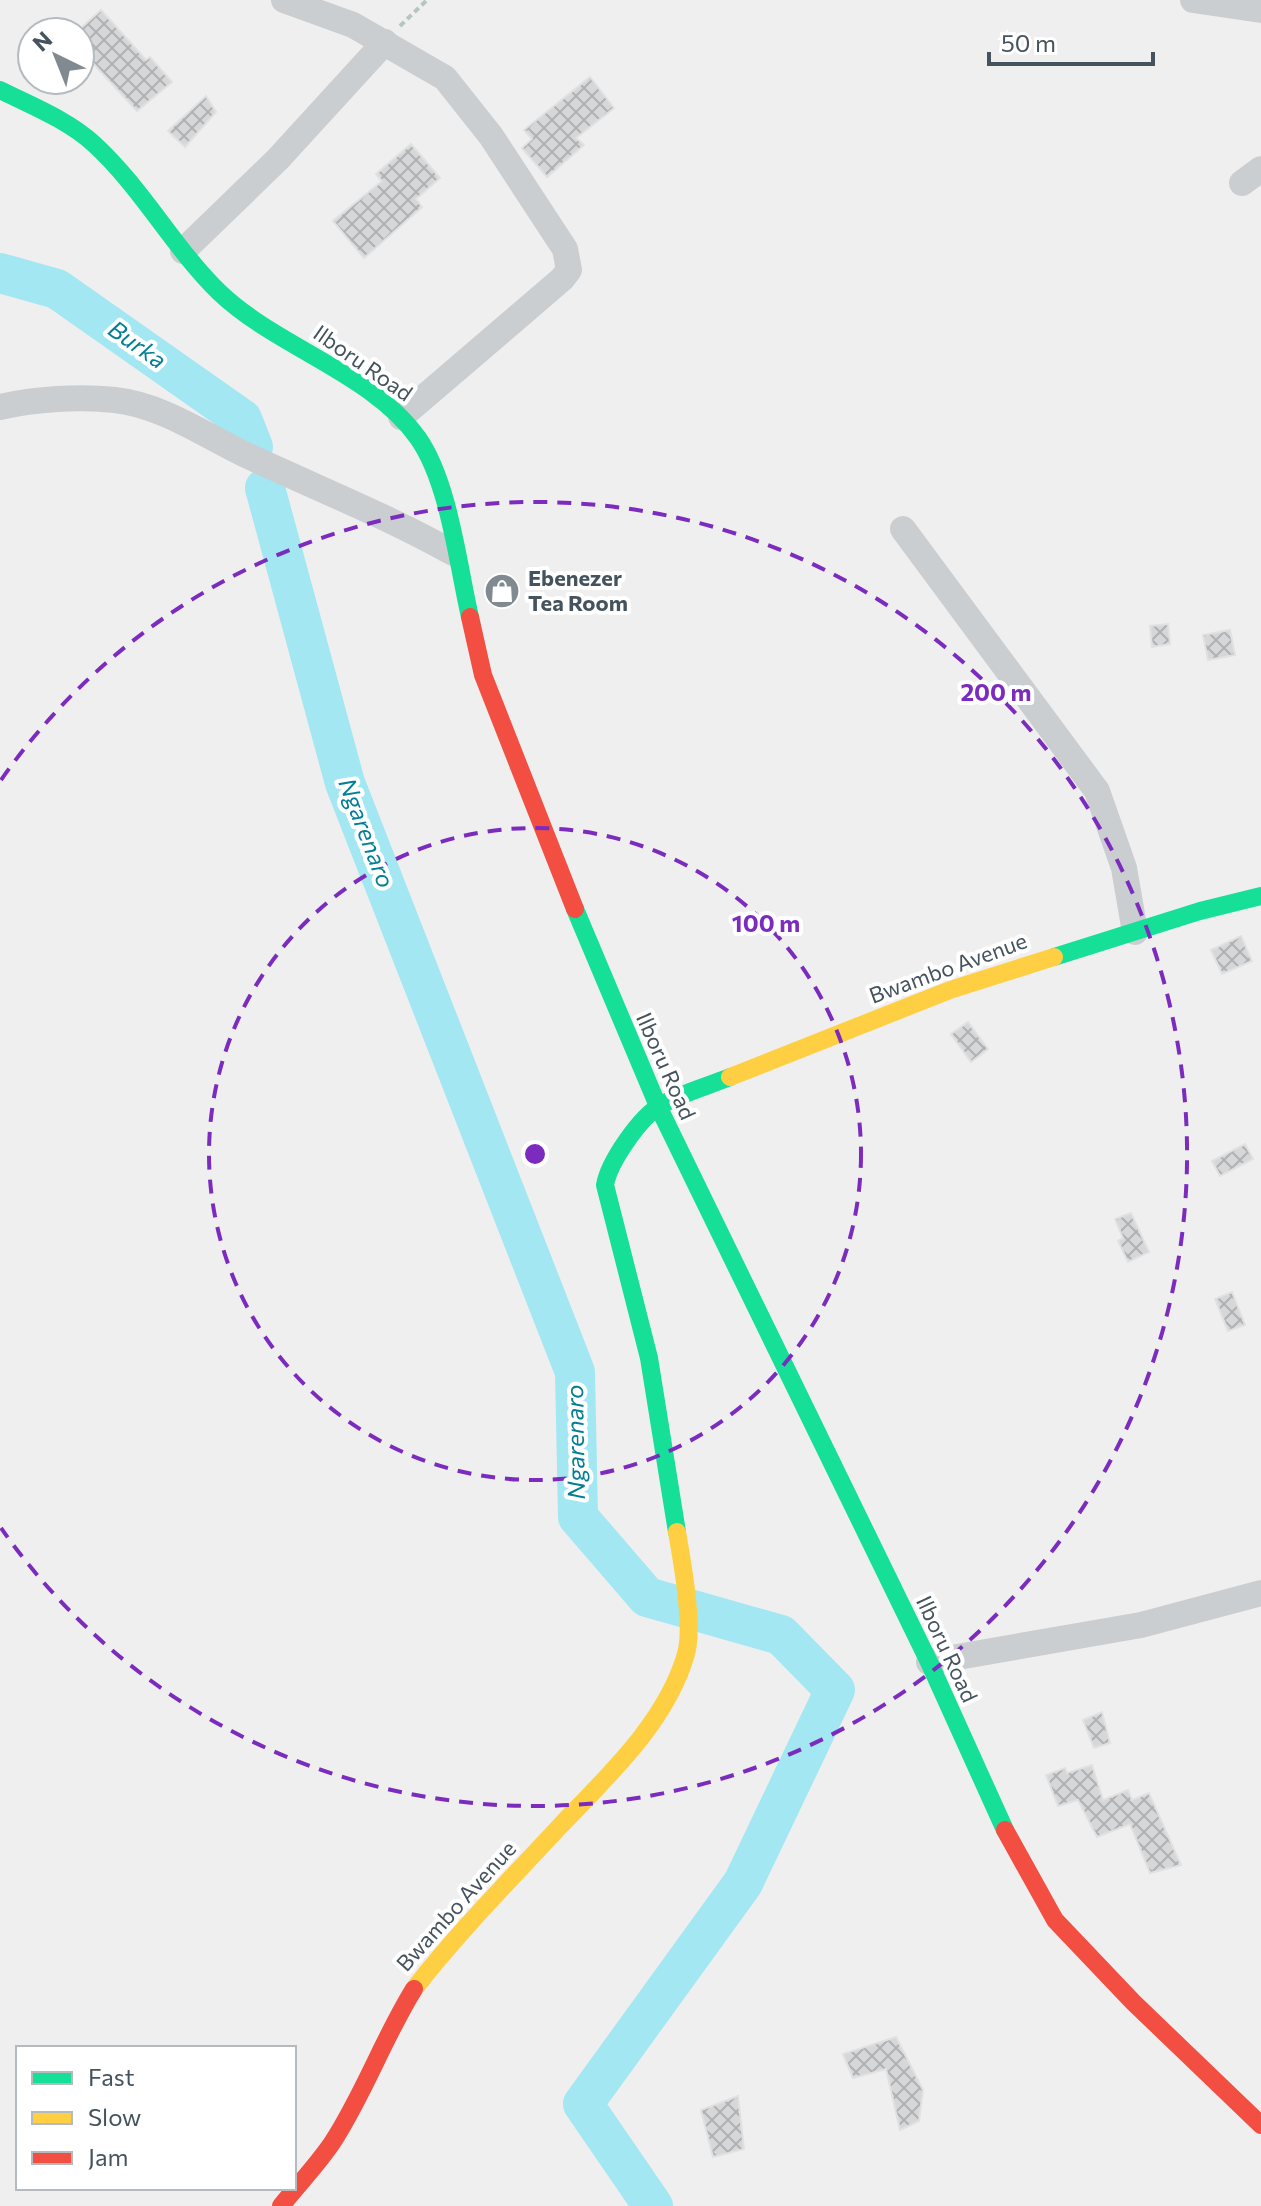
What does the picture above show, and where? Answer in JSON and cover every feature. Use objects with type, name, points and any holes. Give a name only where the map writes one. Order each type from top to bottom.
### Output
[{"type":"street","points":[[284,0],[353,25],[445,78],[491,136],[565,249],[569,270],[401,417]]},
{"type":"street","points":[[1193,0],[1261,10]]},
{"type":"street","points":[[183,251],[278,159],[385,42]]},
{"type":"street","name":"Ilboru Road","points":[[0,90],[51,115],[92,142],[124,174],[203,276],[241,310],[347,376],[401,417],[428,454],[443,502],[483,675],[509,749],[658,1106],[929,1662],[1004,1828],[1055,1920],[1133,2002],[1261,2125]]},
{"type":"street","points":[[0,407],[75,399],[115,400],[152,408],[257,460],[360,505],[453,553]]},
{"type":"street","points":[[903,529],[1097,791],[1124,868],[1135,932]]},
{"type":"street","name":"Bwambo Avenue","points":[[296,2187],[331,2144],[362,2089],[384,2038],[413,1990],[446,1948],[630,1752],[664,1700],[687,1652],[685,1578],[649,1358],[605,1185],[608,1169],[615,1157],[658,1106],[950,990],[1261,896]]},
{"type":"street","points":[[929,1662],[1141,1625],[1261,1593]]},
{"type":"street","name":"Bwambo Avenue","points":[[281,2206],[294,2190]]},
{"type":"path","points":[[385,42],[427,0]]},
{"type":"building","points":[[101,10],[146,60],[150,57],[172,82],[137,111],[96,66],[94,16]]},
{"type":"building","points":[[590,77],[614,108],[576,138],[584,145],[547,177],[522,148],[532,139],[524,130]]},
{"type":"building","points":[[206,96],[216,112],[185,147],[168,131]]},
{"type":"building","points":[[411,144],[440,178],[416,199],[422,207],[364,258],[333,221],[382,181],[376,174]]},
{"type":"building","points":[[1168,624],[1170,644],[1152,647],[1150,626]]},
{"type":"building","points":[[1230,630],[1235,655],[1208,660],[1203,635]]},
{"type":"building","points":[[1241,936],[1252,961],[1222,974],[1211,950]]},
{"type":"building","points":[[968,1022],[988,1049],[971,1062],[951,1034]]},
{"type":"building","points":[[1245,1144],[1253,1159],[1220,1176],[1212,1161]]},
{"type":"building","points":[[1131,1213],[1149,1252],[1128,1262],[1118,1241],[1123,1238],[1115,1219]]},
{"type":"building","points":[[1232,1292],[1245,1325],[1228,1331],[1215,1299]]},
{"type":"building","points":[[1102,1712],[1110,1743],[1094,1748],[1083,1720]]},
{"type":"building","points":[[1092,1765],[1103,1800],[1128,1790],[1132,1800],[1149,1793],[1181,1865],[1150,1873],[1130,1824],[1097,1837],[1078,1800],[1058,1806],[1046,1775],[1065,1768],[1067,1773]]},
{"type":"building","points":[[896,2037],[923,2090],[919,2121],[900,2130],[886,2069],[853,2078],[843,2054]]},
{"type":"building","points":[[738,2096],[744,2149],[713,2157],[701,2110]]},
{"type":"waterway","name":"Burka","points":[[0,273],[57,289],[242,419],[253,447]]},
{"type":"waterway","name":"Ngarenaro","points":[[265,488],[345,783],[575,1372],[578,1517],[647,1597],[781,1635],[835,1690],[743,1883],[583,2104],[653,2206]]},
{"type":"traffic: fast","points":[[0,90],[61,121],[94,144],[127,179],[202,275],[242,311],[350,378],[399,415],[418,438],[438,477],[470,617]]},
{"type":"traffic: fast","points":[[1054,957],[1200,911],[1261,896]]},
{"type":"traffic: fast","points":[[575,909],[658,1106],[929,1662],[1005,1830]]},
{"type":"traffic: fast","points":[[677,1532],[649,1358],[605,1185],[619,1153],[653,1111],[678,1097],[730,1077]]},
{"type":"traffic: slow","points":[[730,1077],[950,990],[1054,957]]},
{"type":"traffic: slow","points":[[414,1989],[449,1946],[616,1767],[665,1702],[677,1679],[688,1642],[686,1593],[677,1532]]},
{"type":"traffic: jam","points":[[470,617],[483,675],[575,909]]},
{"type":"traffic: jam","points":[[1005,1830],[1055,1920],[1133,2002],[1261,2125]]},
{"type":"traffic: jam","points":[[296,2188],[332,2143],[414,1989]]},
{"type":"traffic: jam","points":[[281,2206],[294,2190]]},
{"type":"place","name":"Ebenezer Tea Room","points":[[502,591]]}]
